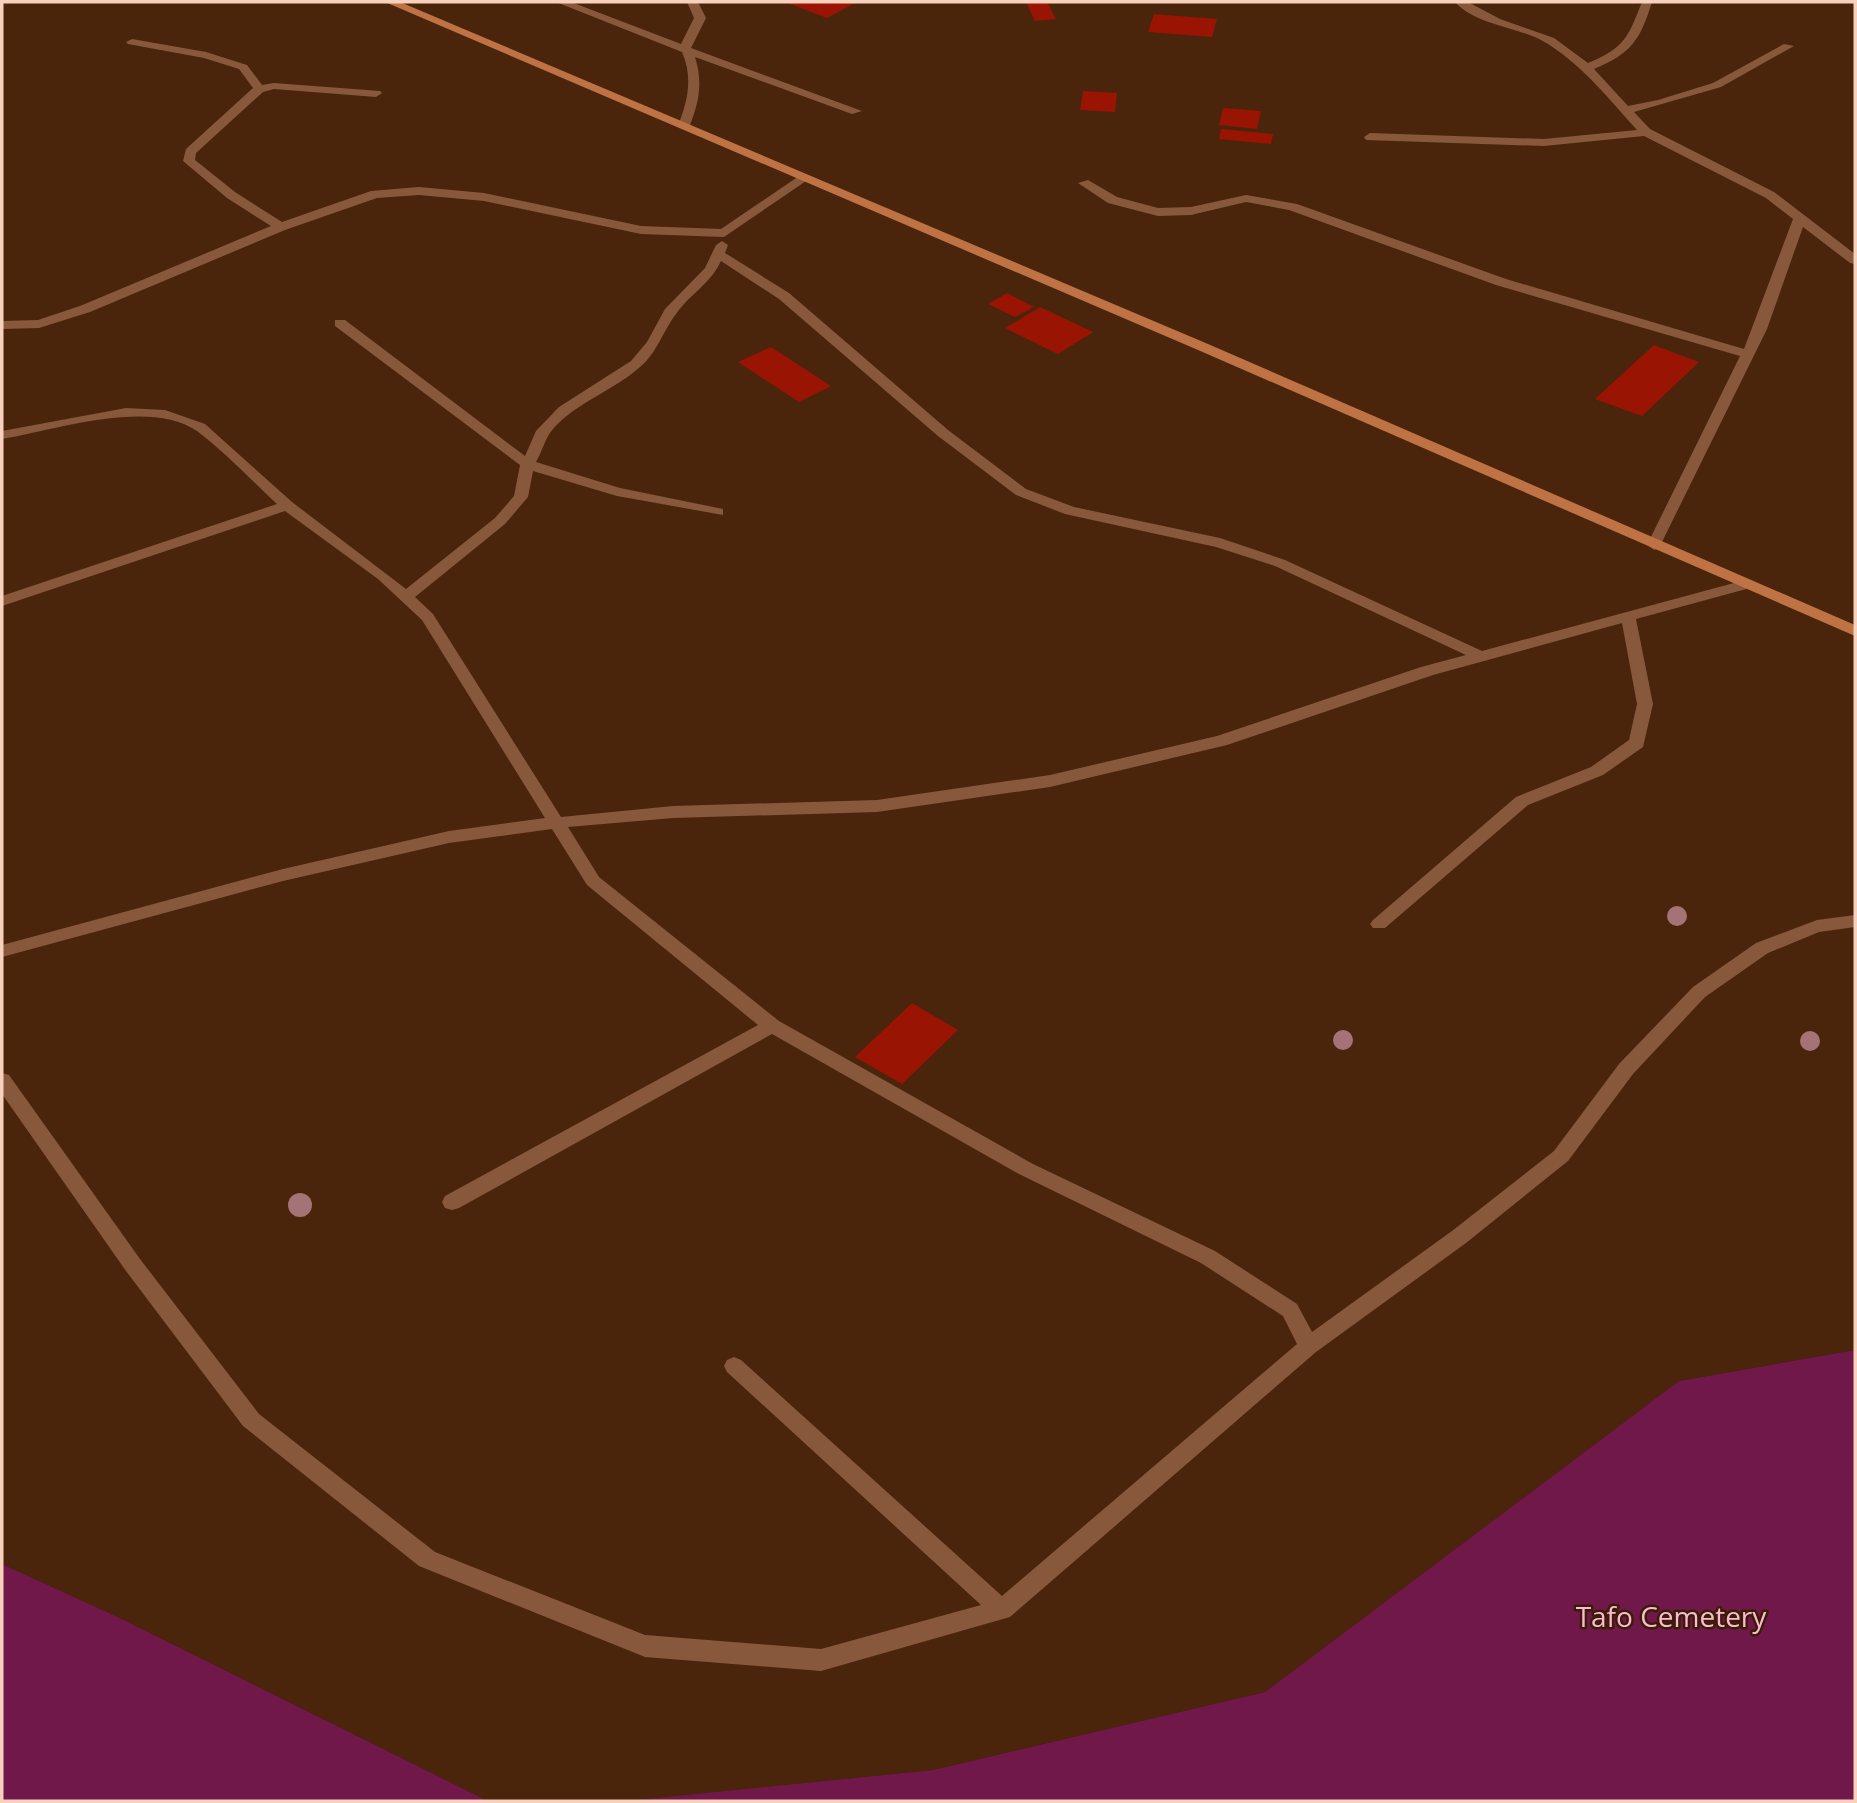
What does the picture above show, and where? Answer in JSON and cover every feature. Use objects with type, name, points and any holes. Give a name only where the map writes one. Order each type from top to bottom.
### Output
[{"type":"street","points":[[391,2],[1216,352],[1855,631]]},
{"type":"lane","points":[[562,2],[633,32],[685,47],[856,111]]},
{"type":"lane","points":[[685,47],[700,19],[693,2]]},
{"type":"lane","points":[[1460,2],[1496,21],[1550,40],[1587,68],[1646,132],[1770,195],[1855,260]]},
{"type":"lane","points":[[1587,68],[1616,57],[1636,37],[1647,2]]},
{"type":"lane","points":[[132,43],[206,55],[243,67],[259,89]]},
{"type":"lane","points":[[1624,110],[1660,103],[1717,85],[1788,46]]},
{"type":"lane","points":[[684,125],[694,102],[696,81],[692,61],[685,47]]},
{"type":"lane","points":[[281,227],[231,195],[189,161],[190,152],[259,89],[274,86],[376,93]]},
{"type":"lane","points":[[1370,136],[1574,140],[1617,138],[1646,132]]},
{"type":"lane","points":[[2,326],[38,324],[85,309],[281,227],[375,194],[419,191],[484,197],[641,230],[724,233],[806,177]]},
{"type":"lane","points":[[1084,183],[1103,198],[1128,207],[1167,214],[1205,209],[1238,199],[1265,200],[1293,207],[1501,282],[1747,355]]},
{"type":"lane","points":[[1654,545],[1760,329],[1800,218]]},
{"type":"lane","points":[[406,596],[500,521],[521,496],[527,464],[538,448],[542,431],[564,410],[636,364],[653,342],[670,312],[711,269],[720,255],[724,233]]},
{"type":"lane","points":[[720,255],[785,296],[943,433],[1021,492],[1070,511],[1220,543],[1280,563],[1482,657]]},
{"type":"lane","points":[[340,323],[527,464],[617,492],[718,512]]},
{"type":"lane","points":[[2,435],[126,412],[165,415],[200,427],[287,505],[406,596],[428,617],[554,823],[593,881],[772,1026],[1026,1170],[1208,1257],[1290,1310],[1308,1346]]},
{"type":"lane","points":[[2,601],[287,505]]},
{"type":"lane","points":[[2,951],[321,866],[449,837],[554,823],[673,812],[877,806],[1050,781],[1221,741],[1427,671],[1745,585]]},
{"type":"lane","points":[[1379,924],[1522,801],[1597,771],[1637,743],[1646,705],[1628,616]]},
{"type":"lane","points":[[2,1080],[133,1265],[251,1420],[427,1559],[645,1646],[821,1660],[1002,1609],[1308,1346],[1459,1237],[1561,1156],[1626,1069],[1699,992],[1762,948],[1817,926],[1855,921]]},
{"type":"lane","points":[[452,1202],[772,1026]]},
{"type":"lane","points":[[734,1366],[1002,1609]]},
{"type":"shaded area","points":[[2,2],[1855,2],[1855,1350],[1679,1381],[1265,1692],[933,1770],[625,1801],[488,1801],[120,1618],[2,1564]]},
{"type":"green space","name":"Tafo Cemetery","points":[[1855,1350],[1855,1801],[625,1801],[933,1770],[1265,1692],[1679,1381]]},
{"type":"green space","points":[[2,1564],[120,1618],[488,1801],[2,1801]]},
{"type":"building","points":[[785,2],[857,2],[827,18]]},
{"type":"building","points":[[1026,2],[1047,2],[1056,19],[1035,21]]},
{"type":"building","points":[[1154,14],[1217,19],[1212,37],[1148,32]]},
{"type":"building","points":[[1083,91],[1117,93],[1115,112],[1080,110]]},
{"type":"building","points":[[1223,108],[1261,111],[1257,129],[1219,125]]},
{"type":"building","points":[[1221,129],[1273,134],[1271,144],[1219,139]]},
{"type":"building","points":[[1007,293],[1034,307],[1015,317],[988,304]]},
{"type":"building","points":[[1040,307],[1093,332],[1058,354],[1005,328]]},
{"type":"building","points":[[1654,345],[1699,362],[1642,416],[1595,399]]},
{"type":"building","points":[[771,347],[831,386],[799,402],[738,362]]},
{"type":"building","points":[[912,1003],[958,1030],[902,1084],[855,1057]]}]
